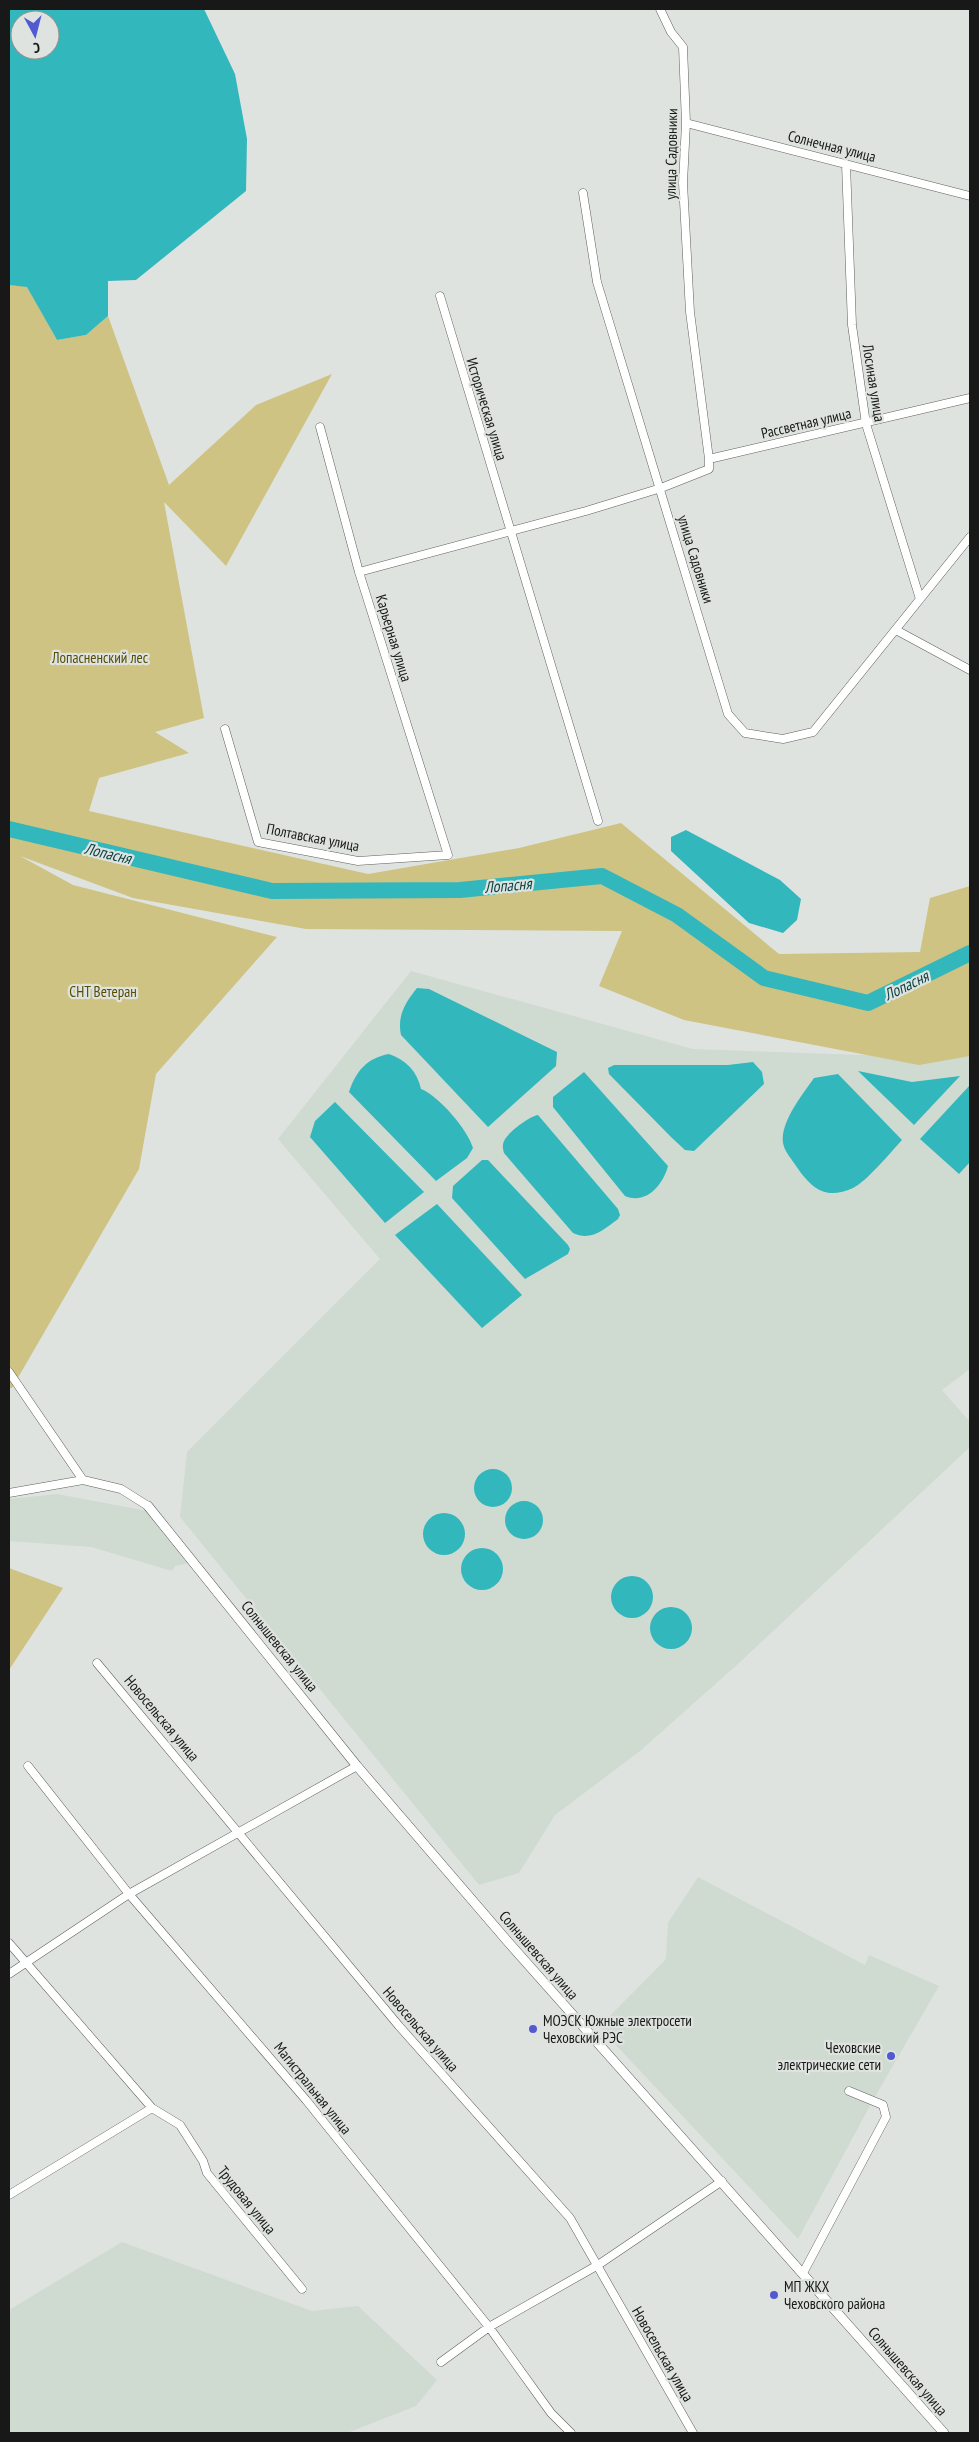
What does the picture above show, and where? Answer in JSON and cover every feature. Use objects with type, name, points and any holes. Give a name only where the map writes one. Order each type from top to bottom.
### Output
[{"type":"street","name":"улица Садовники","points":[[660,9],[671,32],[683,47],[686,123],[683,183],[690,312],[709,459]]},
{"type":"street","name":"Солнечная улица","points":[[686,123],[970,196]]},
{"type":"street","name":"Лосиная улица","points":[[846,164],[852,325],[866,424],[920,599]]},
{"type":"street","name":"улица Садовники","points":[[583,193],[597,282],[728,714],[745,733],[783,738],[813,732],[970,537]]},
{"type":"street","name":"Историческая улица","points":[[440,296],[598,821]]},
{"type":"street","name":"Рассветная улица","points":[[709,459],[866,424],[970,398]]},
{"type":"street","name":"Карьерная улица","points":[[320,428],[359,572],[448,854]]},
{"type":"street","points":[[359,572],[509,530],[586,511],[660,488],[709,469],[709,459]]},
{"type":"street","points":[[896,630],[970,670]]},
{"type":"street","name":"Полтавская улица","points":[[226,729],[258,842],[358,861],[448,854]]},
{"type":"street","points":[[9,1372],[82,1480]]},
{"type":"street","points":[[9,1493],[82,1480],[122,1489],[148,1506]]},
{"type":"street","name":"Солнышевская улица","points":[[148,1506],[357,1766],[416,1831],[512,1947],[803,2272],[944,2433]]},
{"type":"street","name":"Новосельская улица","points":[[97,1663],[399,2026],[570,2218],[598,2265],[648,2359],[693,2433]]},
{"type":"street","name":"Магистральная улица","points":[[28,1766],[129,1894],[269,2056],[489,2326],[551,2413],[571,2433]]},
{"type":"street","points":[[9,1974],[129,1894],[357,1766]]},
{"type":"street","name":"Трудовая улица","points":[[9,1943],[25,1964],[152,2108],[180,2125],[203,2161],[207,2173],[302,2289]]},
{"type":"street","points":[[803,2272],[886,2117],[883,2105],[849,2091]]},
{"type":"street","points":[[9,2195],[152,2108]]},
{"type":"street","points":[[441,2362],[489,2326],[598,2265],[722,2181]]},
{"type":"shaded area","points":[[411,971],[693,1049],[920,1057],[970,1053],[970,1369],[942,1390],[970,1422],[970,1447],[739,1663],[640,1751],[555,1815],[519,1873],[479,1885],[180,1517],[187,1452],[380,1259],[278,1139]]},
{"type":"shaded area","points":[[57,1494],[148,1511],[190,1563],[175,1566],[172,1571],[91,1547],[9,1541],[9,1499]]},
{"type":"shaded area","points":[[698,1877],[865,1965],[869,1955],[939,1986],[872,2102],[798,2239],[599,2027],[666,1959],[668,1923]]},
{"type":"shaded area","points":[[122,2242],[312,2311],[358,2306],[437,2380],[416,2406],[347,2433],[9,2433],[9,2310]]},
{"type":"green space","name":"Лопасненский лес","points":[[9,285],[27,286],[57,340],[86,335],[108,316],[169,485],[256,405],[332,374],[226,566],[164,502],[204,718],[155,732],[189,753],[99,778],[89,811],[368,874],[519,848],[621,823],[779,954],[920,952],[930,898],[970,886],[970,1056],[919,1065],[684,1020],[599,986],[622,931],[306,929],[133,898],[20,856],[73,885],[277,937],[156,1074],[139,1169],[12,1388],[9,1388]]},
{"type":"green space","points":[[9,1568],[63,1588],[9,1670]]},
{"type":"water","points":[[9,9],[204,9],[235,74],[247,139],[246,191],[136,280],[108,281],[108,316],[86,335],[57,340],[27,287],[9,285]]},
{"type":"water","points":[[686,830],[780,880],[801,899],[797,920],[783,933],[749,923],[671,851],[671,837]]},
{"type":"water","points":[[417,988],[429,989],[557,1052],[556,1066],[488,1127],[401,1035],[400,1022],[403,1010]]},
{"type":"water","points":[[389,1054],[406,1063],[417,1077],[421,1089],[436,1099],[452,1114],[465,1132],[473,1148],[467,1158],[436,1181],[349,1092],[355,1078],[363,1067],[374,1059]]},
{"type":"water","points":[[753,1062],[762,1072],[764,1084],[694,1151],[685,1150],[672,1138],[609,1074],[608,1068],[614,1065],[728,1065]]},
{"type":"water","points":[[858,1071],[912,1082],[960,1076],[914,1125]]},
{"type":"water","points":[[584,1072],[668,1166],[658,1186],[647,1195],[640,1198],[625,1196],[553,1107],[553,1097]]},
{"type":"water","points":[[838,1074],[902,1140],[865,1180],[853,1188],[833,1193],[818,1189],[805,1178],[786,1151],[783,1135],[793,1109],[814,1078]]},
{"type":"water","points":[[970,1085],[970,1162],[959,1174],[920,1139]]},
{"type":"water","points":[[335,1102],[424,1192],[385,1223],[310,1137],[315,1121]]},
{"type":"water","points":[[538,1115],[618,1209],[620,1215],[618,1219],[597,1233],[586,1236],[573,1233],[504,1153],[503,1143],[509,1134]]},
{"type":"water","points":[[482,1160],[488,1160],[568,1245],[570,1249],[568,1254],[525,1279],[452,1198],[453,1186]]},
{"type":"water","points":[[437,1204],[522,1295],[482,1328],[395,1235]]},
{"type":"water","points":[[493,1469],[506,1475],[512,1488],[506,1501],[493,1507],[480,1501],[474,1488],[480,1475]]},
{"type":"water","points":[[524,1501],[537,1507],[543,1520],[537,1533],[524,1539],[511,1533],[505,1520],[511,1507]]},
{"type":"water","points":[[448,1513],[456,1516],[462,1522],[465,1534],[462,1546],[456,1552],[440,1555],[432,1552],[426,1546],[423,1530],[426,1522],[432,1516]]},
{"type":"water","points":[[486,1548],[494,1551],[500,1557],[503,1569],[500,1581],[494,1587],[478,1590],[470,1587],[464,1581],[461,1565],[464,1557],[470,1551]]},
{"type":"water","points":[[636,1576],[644,1579],[650,1585],[653,1597],[650,1609],[644,1615],[628,1618],[620,1615],[614,1609],[611,1593],[614,1585],[620,1579]]},
{"type":"water","points":[[675,1607],[683,1610],[689,1616],[692,1628],[689,1640],[683,1646],[667,1649],[659,1646],[653,1640],[650,1624],[653,1616],[659,1610]]},
{"type":"waterway","name":"Лопасня","points":[[9,829],[272,891],[460,890],[602,876],[677,915],[764,978],[868,1003],[970,953]]},
{"type":"place","name":"МОЭСК Южные электросети Чеховский РЭС","points":[[533,2029]]},
{"type":"place","name":"Чеховские электрические сети","points":[[891,2056]]},
{"type":"place","name":"МП ЖКХ Чеховского района","points":[[774,2295]]},
{"type":"park label","name":"СНТ Ветеран","points":[[103,991]]}]
